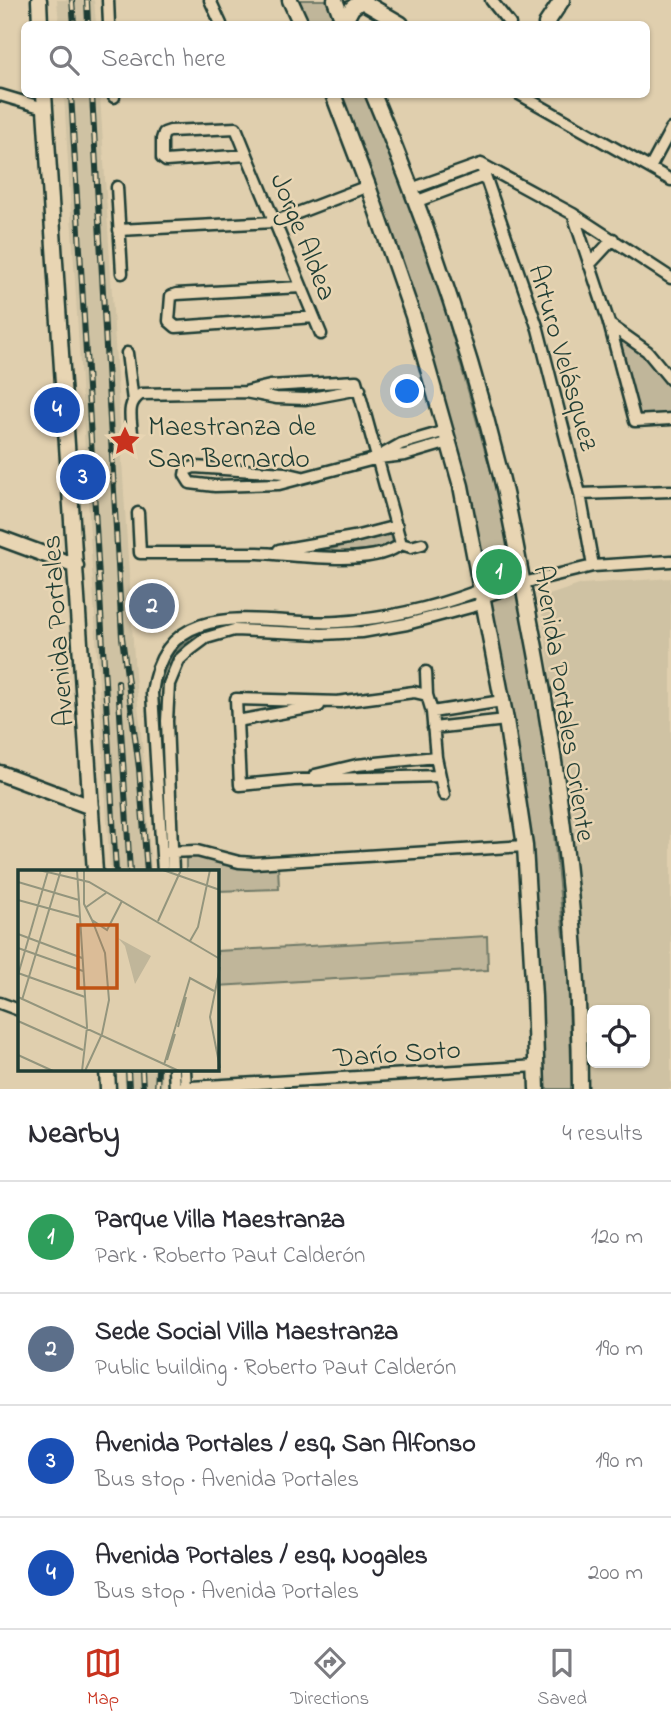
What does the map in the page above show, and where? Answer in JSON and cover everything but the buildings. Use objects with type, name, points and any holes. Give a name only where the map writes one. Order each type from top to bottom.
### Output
[{"type":"street","points":[[39,0],[40,21]]},
{"type":"street","points":[[108,0],[109,21]]},
{"type":"street","points":[[209,0],[220,21]]},
{"type":"street","points":[[290,0],[300,21]]},
{"type":"street","points":[[335,0],[343,21]]},
{"type":"street","points":[[346,21],[352,8],[361,0],[396,21]]},
{"type":"street","points":[[491,0],[508,21]]},
{"type":"street","points":[[548,21],[562,0]]},
{"type":"street","points":[[0,95],[21,98]]},
{"type":"street","points":[[22,98],[44,101]]},
{"type":"street","points":[[335,98],[414,316],[461,486],[506,720],[525,846],[537,1089]]},
{"type":"street","name":"Avenida Portales Oriente","points":[[375,98],[413,195],[455,316],[501,475],[550,727],[567,861],[576,972],[580,1089]]},
{"type":"street","points":[[526,98],[671,180]]},
{"type":"street","name":"Avenida Portales","points":[[44,101],[95,870]]},
{"type":"street","name":"Jorge Aldea","points":[[247,155],[166,161],[162,158],[162,139],[164,133],[170,131],[236,128],[321,334]]},
{"type":"street","points":[[650,168],[671,129]]},
{"type":"street","points":[[413,195],[481,164],[573,214],[671,278]]},
{"type":"street","name":"Arturo Velásquez","points":[[481,164],[538,329],[580,494],[593,566]]},
{"type":"street","points":[[413,195],[484,176]]},
{"type":"street","points":[[119,230],[275,222],[368,186]]},
{"type":"street","points":[[117,187],[122,273]]},
{"type":"street","points":[[573,214],[609,323],[635,421],[671,419]]},
{"type":"street","points":[[589,265],[613,239]]},
{"type":"street","points":[[301,287],[177,294],[171,296],[169,321],[176,327],[314,317]]},
{"type":"street","points":[[609,323],[647,351],[671,380]]},
{"type":"street","points":[[127,353],[133,401],[132,433]]},
{"type":"street","points":[[133,401],[141,394],[245,392],[276,398],[306,399],[358,385],[401,544]]},
{"type":"street","points":[[302,478],[285,473],[194,467],[186,470],[185,475],[190,482],[215,486],[279,484],[302,478],[378,458],[401,444],[448,437]]},
{"type":"street","points":[[580,494],[671,491]]},
{"type":"street","points":[[138,513],[140,553],[261,553],[350,557],[391,551],[401,544]]},
{"type":"street","points":[[261,553],[354,537],[397,526]]},
{"type":"street","points":[[0,538],[76,566]]},
{"type":"street","points":[[401,544],[411,547],[422,544]]},
{"type":"street","points":[[163,870],[167,852],[169,684],[179,660],[206,638],[234,630],[322,635],[362,632],[407,624],[478,605],[483,597],[523,583],[593,566],[671,562]]},
{"type":"street","points":[[172,870],[167,852],[152,693],[158,666],[178,640],[209,622],[230,618],[335,622],[369,619],[475,592],[483,597]]},
{"type":"street","points":[[426,672],[436,757],[444,795]]},
{"type":"street","points":[[237,721],[414,692],[427,695]]},
{"type":"street","points":[[341,702],[236,699],[240,786],[294,780],[439,776]]},
{"type":"street","points":[[432,712],[502,701]]},
{"type":"street","points":[[433,728],[506,720]]},
{"type":"street","points":[[294,780],[357,765],[436,757]]},
{"type":"street","points":[[0,774],[91,807]]},
{"type":"street","points":[[167,852],[197,851],[239,862],[254,863],[525,846]]},
{"type":"street","points":[[0,1003],[18,1010]]},
{"type":"street","name":"Darío Soto","points":[[181,1089],[261,1086],[537,1066]]},
{"type":"street","points":[[175,1072],[181,1089]]},
{"type":"shaded area","points":[[57,0],[94,0],[96,21],[59,21]]},
{"type":"shaded area","points":[[293,0],[332,0],[340,21],[303,21]]},
{"type":"shaded area","points":[[64,98],[100,98],[135,675],[146,782],[151,870],[110,870]]},
{"type":"shaded area","points":[[335,98],[371,98],[441,295],[510,538],[545,743],[568,976],[572,1089],[542,1089],[538,964],[462,479]]},
{"type":"shaded area","points":[[617,335],[641,352],[671,387],[671,414],[640,415]]},
{"type":"shaded area","points":[[391,534],[394,547],[298,557]]},
{"type":"shaded area","points":[[671,578],[671,1089],[586,1089],[580,902],[540,598],[582,584]]},
{"type":"shaded area","points":[[472,597],[474,601],[382,625],[335,629],[217,628],[198,635],[182,646],[170,660],[158,695],[167,834],[161,834],[154,695],[160,666],[193,633],[228,623],[339,626]]},
{"type":"shaded area","points":[[196,855],[216,858],[244,868],[278,865],[279,889],[219,891],[219,870],[186,870],[186,859]]},
{"type":"shaded area","points":[[487,936],[488,970],[219,986],[219,951]]},
{"type":"shaded area","points":[[124,1072],[163,1072],[162,1089],[125,1089]]},
{"type":"railway","points":[[72,0],[74,21]]},
{"type":"railway","points":[[87,0],[88,21]]},
{"type":"railway","points":[[71,98],[116,870]]},
{"type":"railway","points":[[92,98],[122,637],[139,768],[147,870]]},
{"type":"railway","points":[[118,682],[130,870]]},
{"type":"railway","points":[[128,1072],[129,1089]]},
{"type":"railway","points":[[142,1072],[143,1089]]},
{"type":"railway","points":[[157,1089],[158,1072]]},
{"type":"place","name":"Avenida Portales / esq. Nogales","points":[[57,410]]},
{"type":"place","name":"Maestranza de San Bernardo","points":[[125,441]]},
{"type":"place","name":"Avenida Portales / esq. San Alfonso","points":[[83,477]]},
{"type":"place","name":"Parque Villa Maestranza","points":[[499,572]]},
{"type":"place","name":"Sede Social Villa Maestranza","points":[[152,606]]}]
